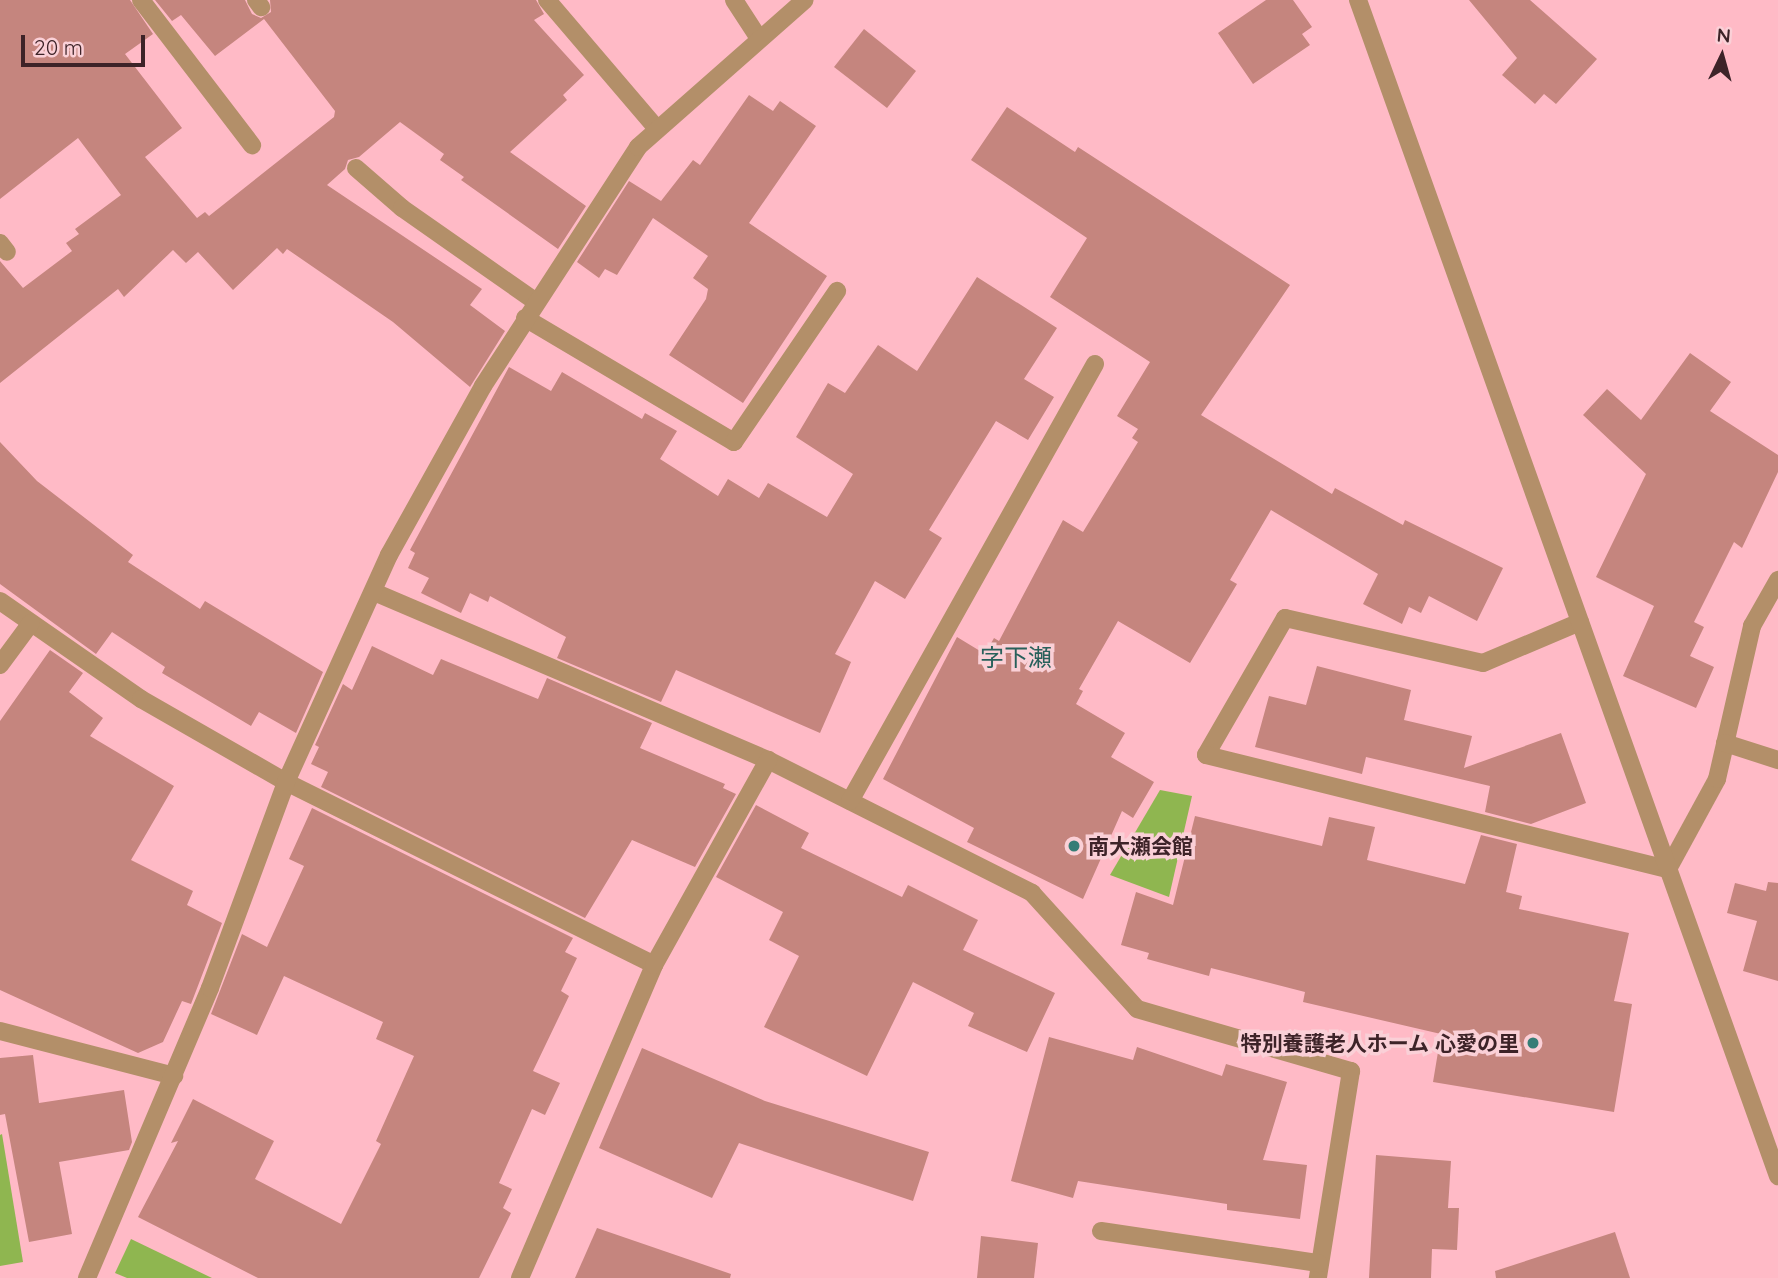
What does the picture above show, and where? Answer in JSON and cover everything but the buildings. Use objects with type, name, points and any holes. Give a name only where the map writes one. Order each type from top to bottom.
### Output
[{"type":"street","points":[[141,0],[252,145]]},
{"type":"street","points":[[547,0],[657,129]]},
{"type":"street","points":[[734,0],[758,37]]},
{"type":"street","points":[[87,1278],[174,1076],[286,782],[389,555],[535,301],[638,147],[758,37],[805,0]]},
{"type":"street","points":[[1358,0],[1778,1176]]},
{"type":"street","points":[[356,168],[402,208],[535,301]]},
{"type":"street","points":[[525,318],[734,442],[837,291]]},
{"type":"street","points":[[850,801],[1095,364]]},
{"type":"street","points":[[1668,869],[1717,779],[1752,626],[1778,580]]},
{"type":"street","points":[[374,592],[768,760],[1032,893],[1137,1009],[1351,1071],[1318,1271],[1101,1231]]},
{"type":"street","points":[[0,601],[141,699],[286,782],[654,965]]},
{"type":"street","points":[[1580,622],[1483,663],[1285,618],[1206,755],[1668,869]]},
{"type":"street","points":[[0,665],[31,623]]},
{"type":"street","points":[[1726,743],[1778,760]]},
{"type":"street","points":[[520,1278],[654,965],[768,760]]},
{"type":"street","points":[[0,1031],[174,1076]]},
{"type":"green space","points":[[1160,790],[1192,796],[1169,897],[1110,875]]},
{"type":"green space","points":[[2,1134],[23,1262],[0,1266],[0,1135]]},
{"type":"green space","points":[[131,1239],[212,1278],[127,1278],[115,1273]]},
{"type":"place","name":"南大瀬会館","points":[[1074,846]]},
{"type":"place","name":"特別養護老人ホーム 心愛の里","points":[[1533,1043]]},
{"type":"district","name":"字下瀬","points":[[1016,658]]}]
